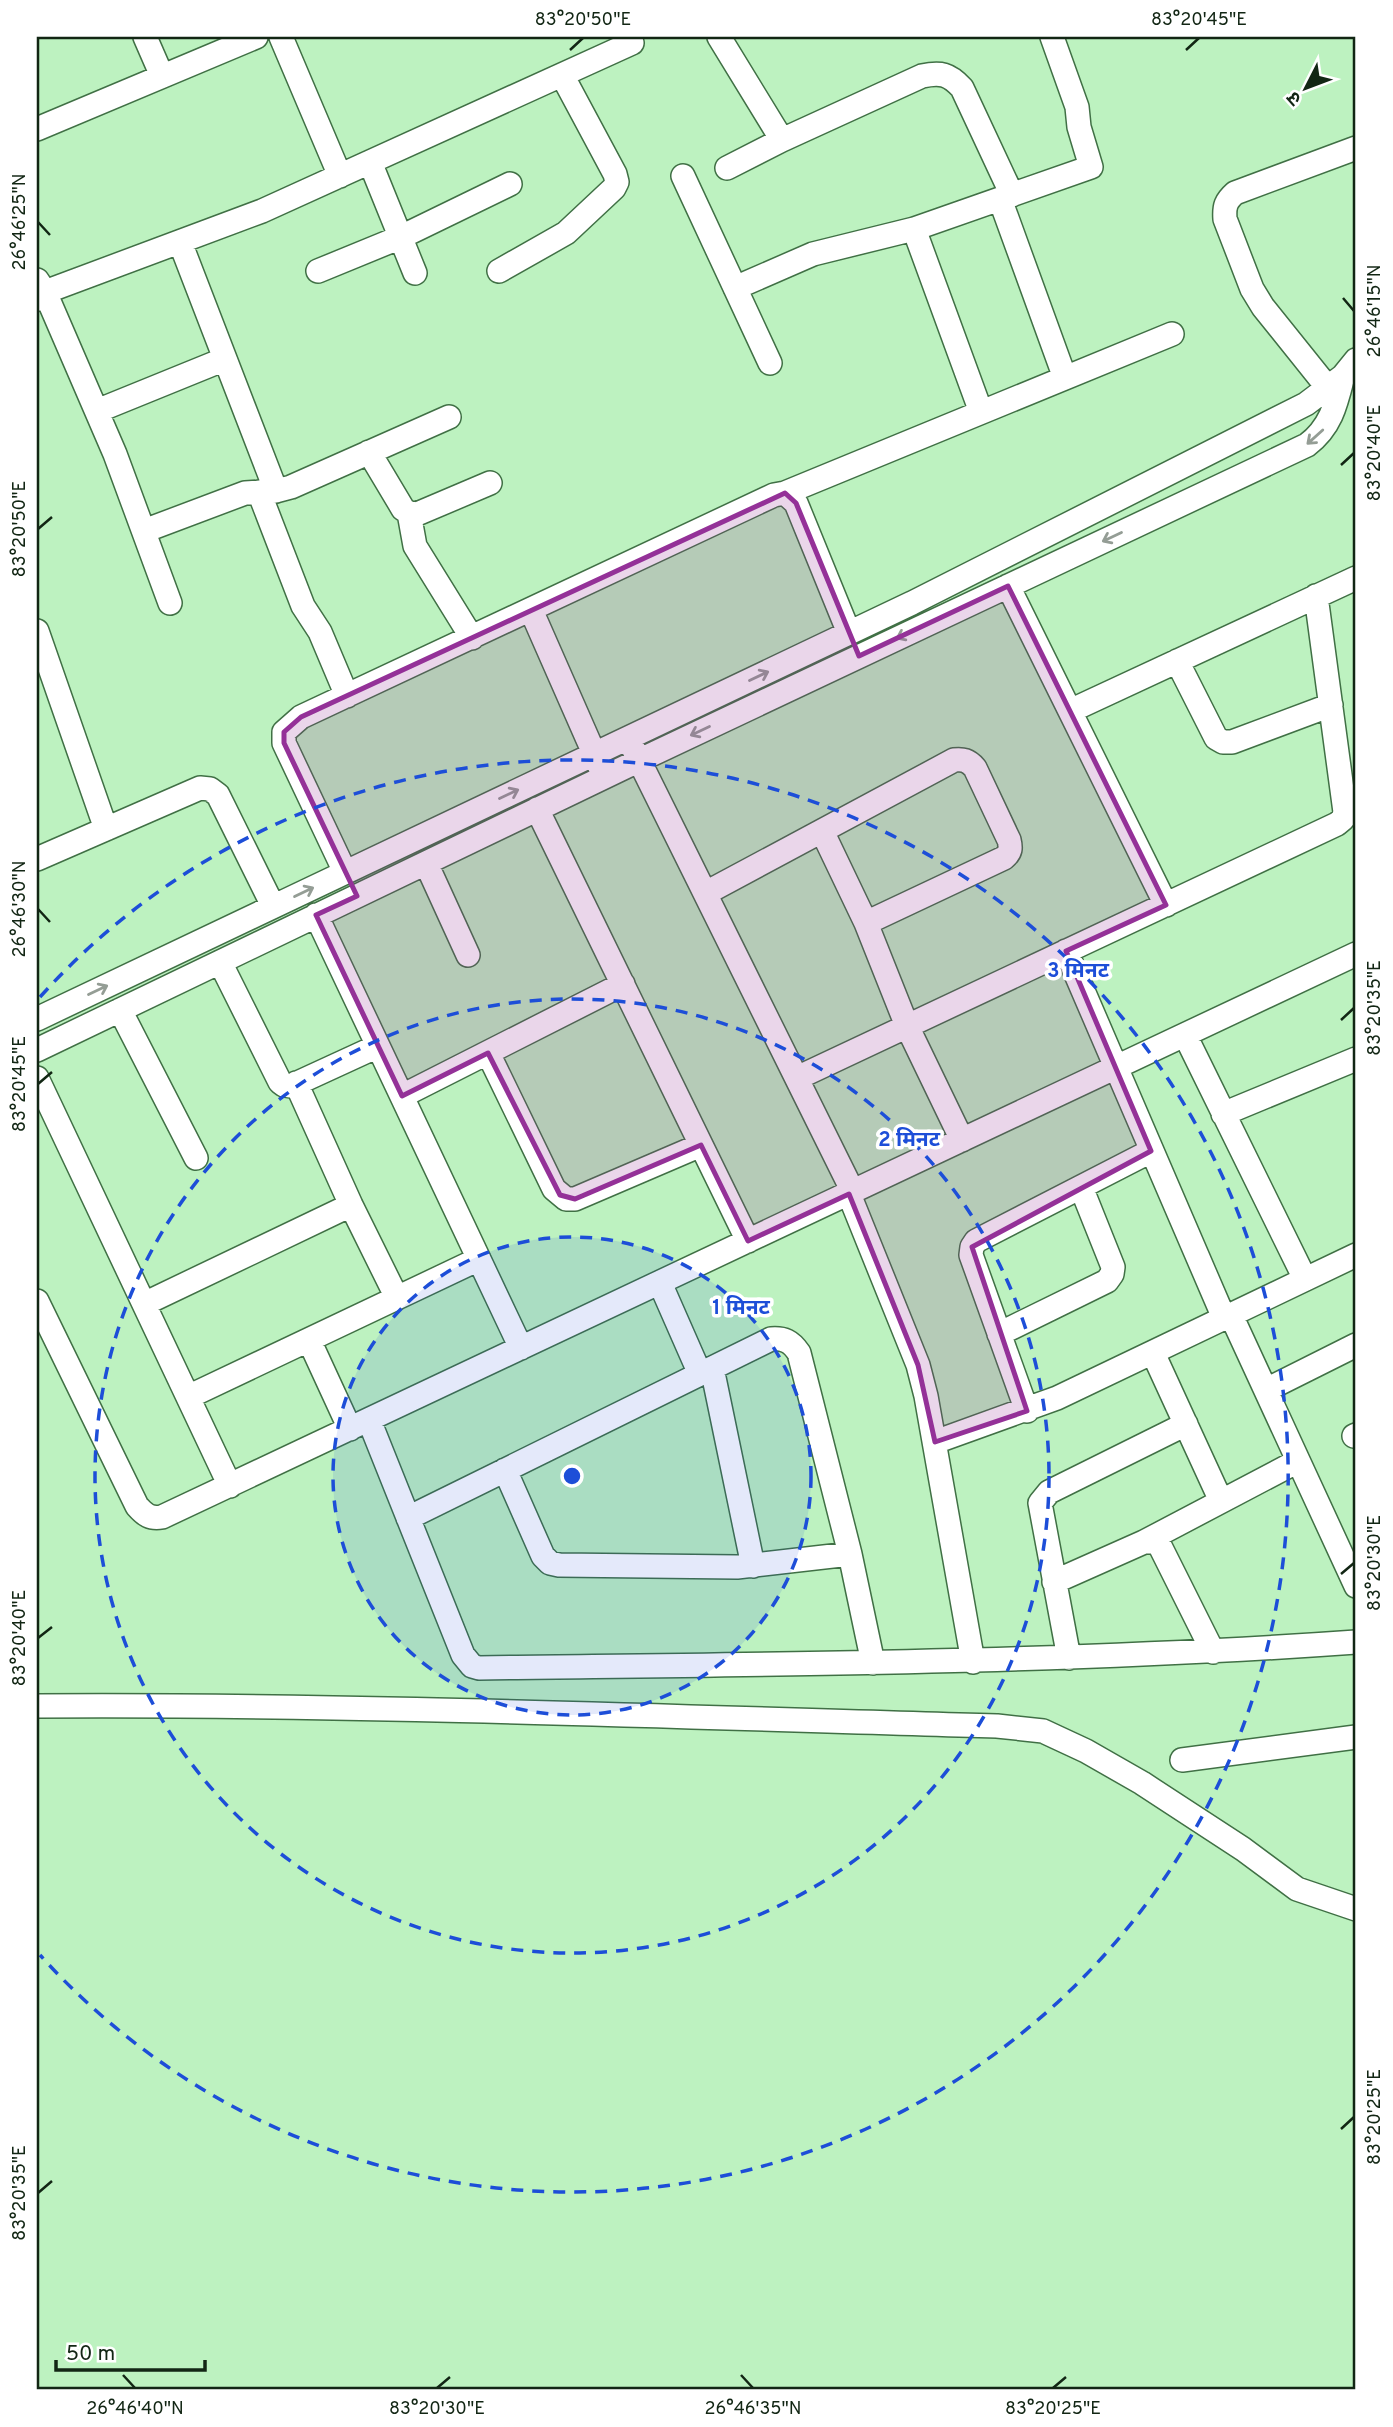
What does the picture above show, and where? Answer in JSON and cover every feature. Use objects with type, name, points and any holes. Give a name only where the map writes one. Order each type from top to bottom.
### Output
[{"type":"street","points":[[145,37],[162,76]]},
{"type":"street","points":[[37,130],[256,37]]},
{"type":"street","points":[[281,37],[340,176]]},
{"type":"street","points":[[170,603],[97,411],[40,290],[262,211],[632,43],[630,37]]},
{"type":"street","points":[[719,37],[782,140]]},
{"type":"street","points":[[735,288],[813,254],[914,229],[1091,167],[1076,107],[1052,37]]},
{"type":"street","points":[[727,168],[922,76],[937,73],[950,76],[962,88],[1006,197],[1065,378]]},
{"type":"street","points":[[499,271],[566,233],[614,188],[617,182],[562,75]]},
{"type":"street","points":[[1342,375],[1263,307],[1252,289],[1224,219],[1224,209],[1227,199],[1235,192],[1356,148]]},
{"type":"street","points":[[370,162],[415,273]]},
{"type":"street","points":[[683,176],[770,363]]},
{"type":"street","points":[[318,271],[401,237],[510,184]]},
{"type":"street","points":[[914,229],[981,412]]},
{"type":"street","points":[[180,242],[225,359],[303,606],[320,632],[347,696]]},
{"type":"street","points":[[345,872],[284,743],[284,732],[301,717],[774,495],[785,493],[1172,334]]},
{"type":"street","points":[[97,411],[225,359]]},
{"type":"street","points":[[37,1050],[605,776],[1307,445],[1318,437],[1327,425],[1334,410],[1342,375]]},
{"type":"street","points":[[37,1019],[849,633],[1306,404],[1342,375]]},
{"type":"street","points":[[144,531],[245,493],[267,492],[369,453],[449,417]]},
{"type":"street","points":[[369,453],[402,509],[409,513],[416,514],[490,483]]},
{"type":"street","points":[[785,493],[796,503],[849,633]]},
{"type":"street","points":[[409,513],[415,546],[472,638]]},
{"type":"street","points":[[1070,711],[1356,578]]},
{"type":"street","points":[[1008,586],[1166,905]]},
{"type":"street","points":[[797,1078],[1343,819],[1345,812],[1316,596]]},
{"type":"street","points":[[531,610],[605,776]]},
{"type":"street","points":[[37,631],[106,829]]},
{"type":"street","points":[[1177,661],[1216,738],[1223,743],[1331,705]]},
{"type":"street","points":[[628,738],[706,892],[851,1193],[918,1366],[935,1442],[973,1661]]},
{"type":"street","points":[[706,892],[954,760],[962,759],[975,768],[1009,840],[1009,853],[1004,858],[866,923]]},
{"type":"street","points":[[37,859],[200,788],[210,789],[218,795],[273,906]]},
{"type":"street","points":[[537,809],[748,1241]]},
{"type":"street","points":[[822,831],[866,923],[907,1027],[962,1140]]},
{"type":"street","points":[[426,863],[468,955]]},
{"type":"street","points":[[316,915],[522,1348]]},
{"type":"street","points":[[1066,951],[1151,1151],[1228,1317],[1266,1390],[1356,1586]]},
{"type":"street","points":[[37,1301],[137,1506],[144,1514],[153,1518],[162,1517],[1356,954]]},
{"type":"street","points":[[220,962],[280,1082],[284,1085],[296,1083],[378,1046]]},
{"type":"street","points":[[402,1096],[623,984]]},
{"type":"street","points":[[120,1010],[196,1158]]},
{"type":"street","points":[[1185,1035],[1305,1279]]},
{"type":"street","points":[[488,1053],[554,1189],[566,1199],[575,1199],[701,1145]]},
{"type":"street","points":[[1223,1114],[1356,1059]]},
{"type":"street","points":[[37,1078],[230,1486]]},
{"type":"street","points":[[296,1083],[397,1298]]},
{"type":"street","points":[[1027,1410],[971,1255],[972,1247],[976,1241],[1151,1151]]},
{"type":"street","points":[[999,1334],[1107,1281],[1112,1274],[1113,1267],[1081,1187]]},
{"type":"street","points":[[144,1304],[351,1205]]},
{"type":"street","points":[[935,1442],[1027,1410],[1153,1353],[1356,1255]]},
{"type":"street","points":[[188,1397],[480,1259]]},
{"type":"street","points":[[660,1283],[706,1371],[753,1566]]},
{"type":"street","points":[[408,1518],[771,1339],[781,1338],[793,1343],[799,1353],[850,1554],[873,1662]]},
{"type":"street","points":[[309,1340],[360,1424],[408,1518],[463,1655],[472,1666],[973,1661],[1213,1652],[1356,1642]]},
{"type":"street","points":[[1266,1390],[1356,1345]]},
{"type":"street","points":[[1153,1353],[1221,1501]]},
{"type":"street","points":[[1069,1658],[1040,1510],[1043,1497],[1186,1424]]},
{"type":"street","points":[[1054,1582],[1144,1542],[1298,1461]]},
{"type":"street","points":[[505,1470],[539,1548],[550,1563],[753,1566],[850,1554]]},
{"type":"street","points":[[1144,1542],[1156,1542],[1160,1546],[1213,1652]]},
{"type":"street","points":[[37,1706],[204,1705],[652,1716],[997,1726],[1043,1731],[1143,1783],[1243,1849],[1297,1889],[1356,1909]]},
{"type":"street","points":[[1182,1760],[1356,1737]]},
{"type":"highlighted area","points":[[785,493],[796,503],[859,656],[1008,586],[1166,905],[1066,951],[1151,1151],[972,1247],[1027,1411],[935,1442],[918,1365],[849,1194],[748,1241],[701,1145],[575,1199],[560,1195],[488,1053],[402,1096],[316,915],[357,896],[284,743],[284,732],[301,717]]}]
